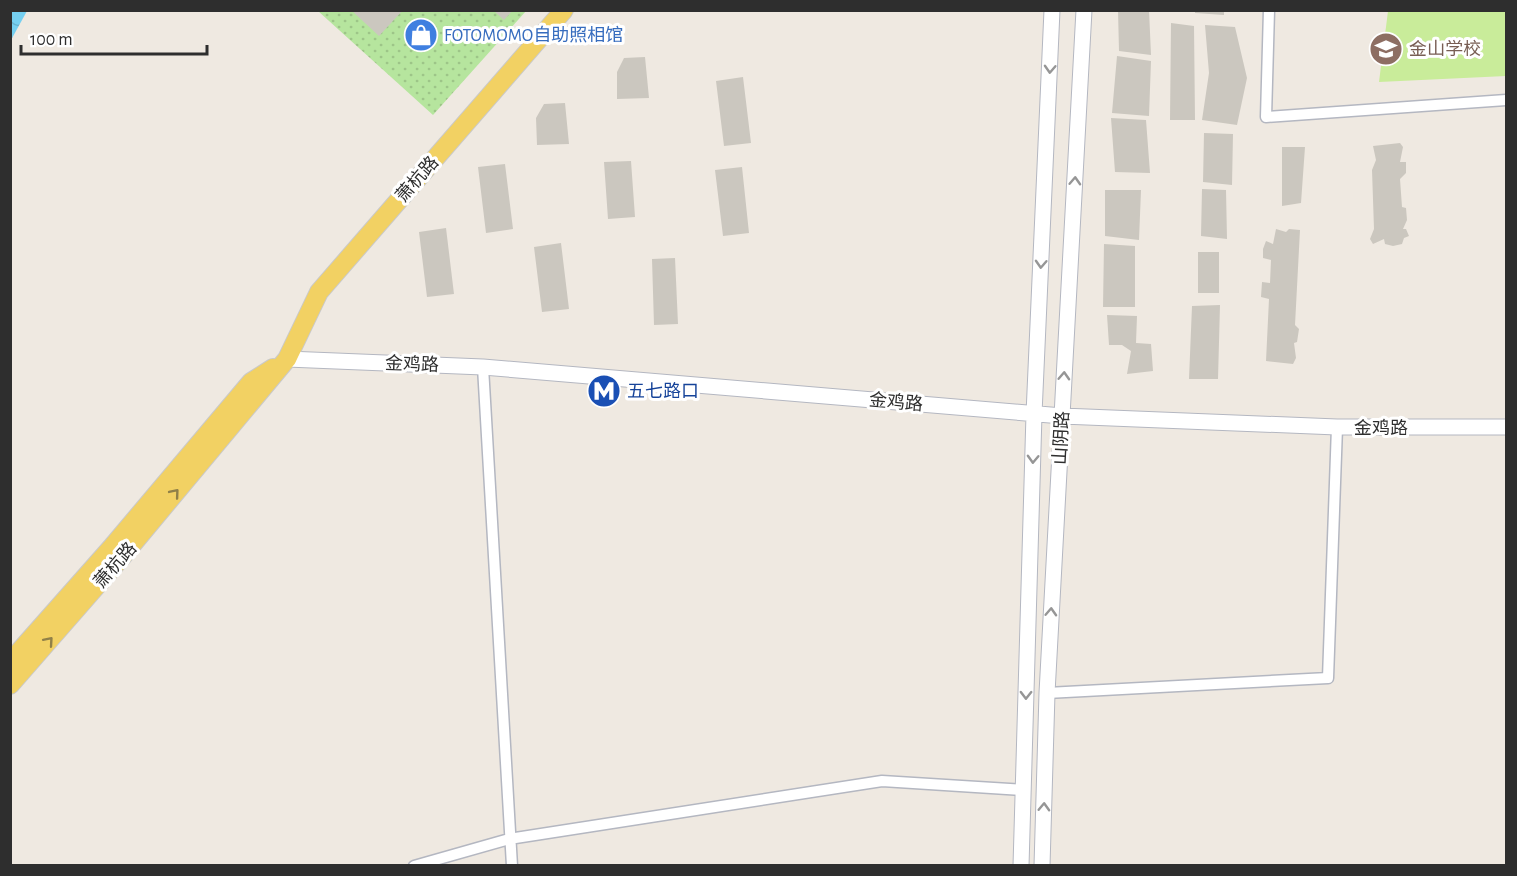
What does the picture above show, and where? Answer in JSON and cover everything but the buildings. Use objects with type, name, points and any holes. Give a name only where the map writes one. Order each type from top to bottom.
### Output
[{"type":"main road","name":"萧杭路","points":[[10,685],[129,549],[287,359],[319,292],[564,10]]},
{"type":"main road","name":"山阴路","points":[[1021,866],[1034,414],[1052,10]]},
{"type":"main road","name":"山阴路","points":[[1042,866],[1047,693],[1084,10]]},
{"type":"main road","name":"萧杭路","points":[[10,662],[111,548],[251,382],[287,359]]},
{"type":"main road","name":"金鸡路","points":[[287,359],[483,367],[1062,416],[1337,427],[1506,427]]},
{"type":"street","points":[[1269,10],[1266,117],[1506,100]]},
{"type":"street","points":[[483,367],[512,866]]},
{"type":"street","points":[[1047,693],[1328,678],[1337,427]]},
{"type":"street","points":[[414,866],[509,839],[882,781],[1024,790]]},
{"type":"green space","points":[[318,11],[526,11],[433,115]]},
{"type":"green space","points":[[1388,11],[1506,11],[1506,76],[1379,82]]},
{"type":"water","points":[[10,11],[27,11],[11,40]]},
{"type":"place","name":"FOTOMOMO自助照相馆","points":[[421,35]]},
{"type":"place","name":"金山学校","points":[[1386,49]]},
{"type":"place","name":"五七路口","points":[[604,391]]}]
